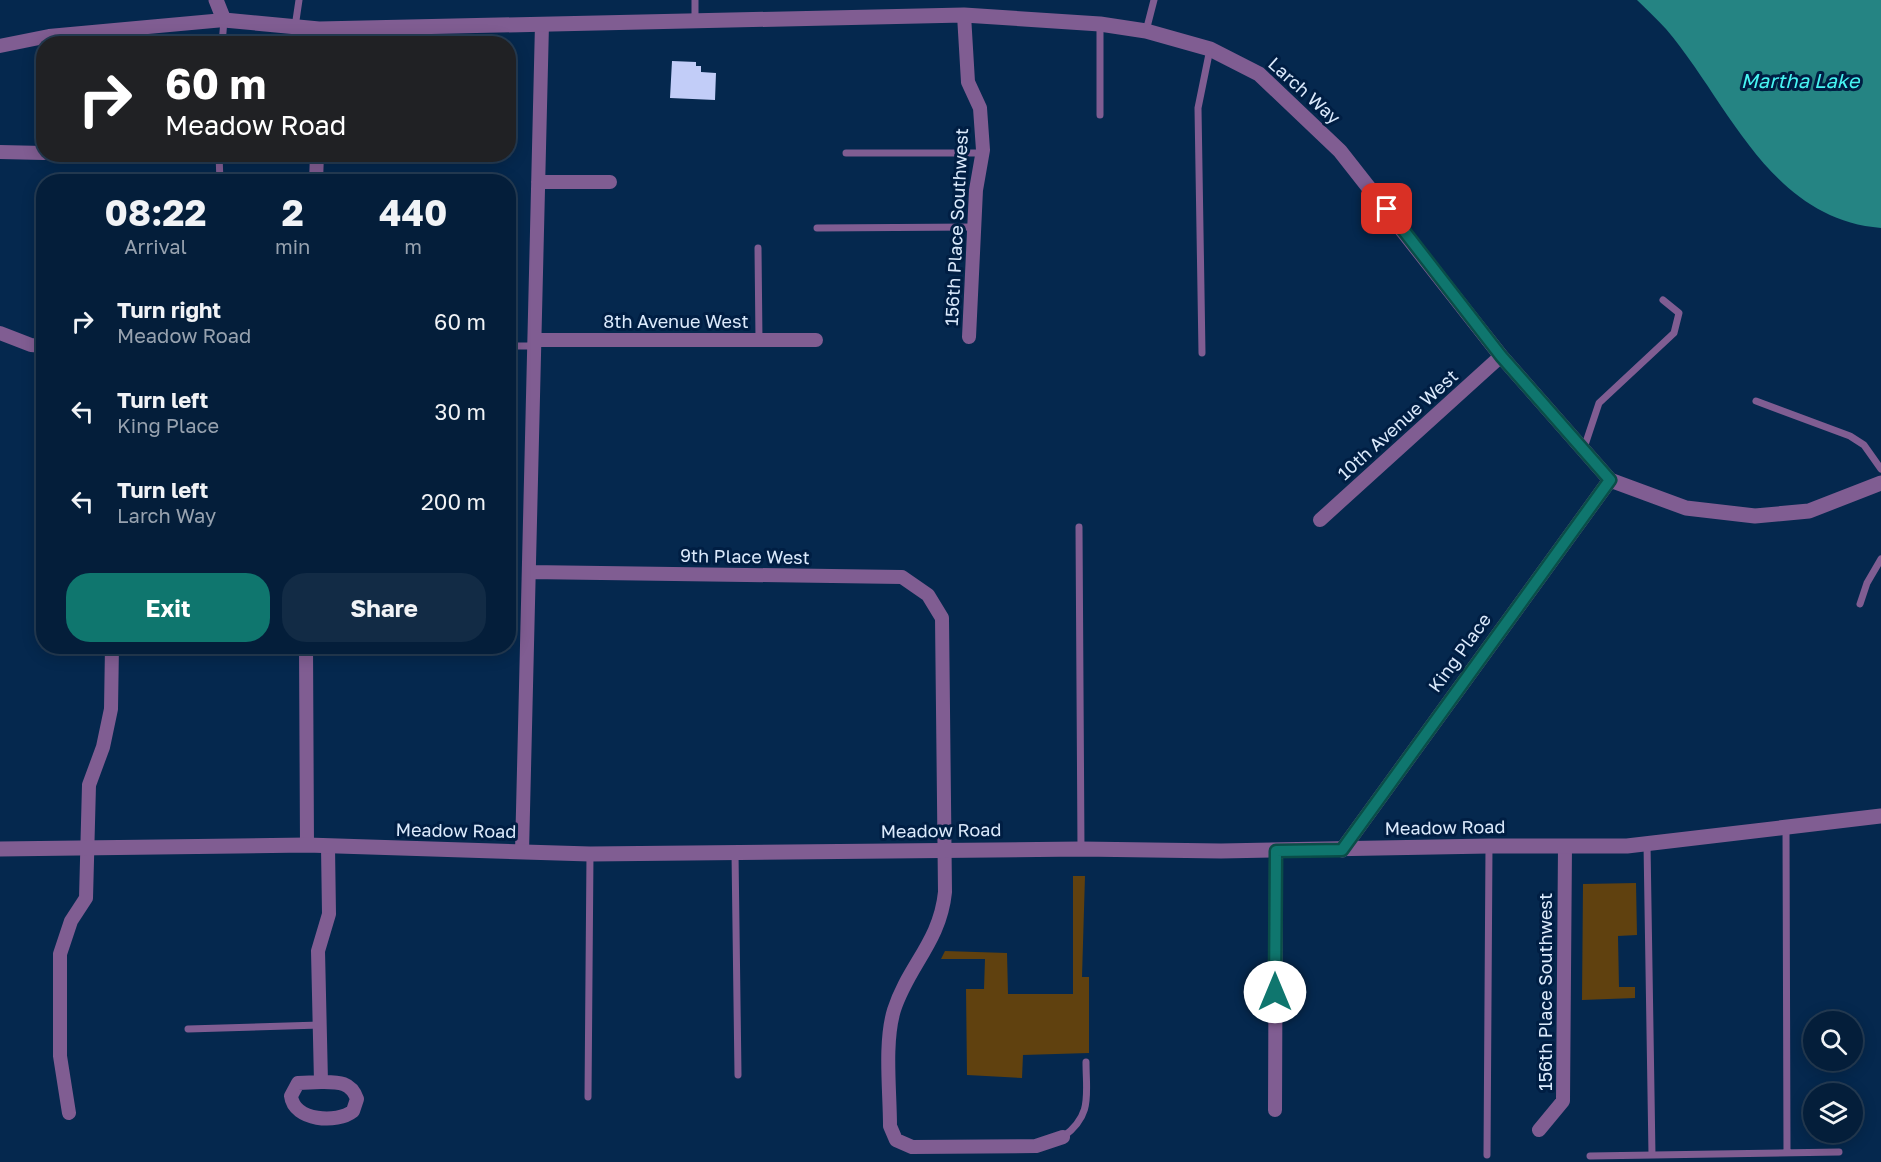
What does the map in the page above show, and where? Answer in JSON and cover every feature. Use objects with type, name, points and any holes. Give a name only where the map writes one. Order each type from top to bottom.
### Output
[{"type":"street","points":[[216,0],[224,20]]},
{"type":"street","name":"Larch Way","points":[[49,36],[224,20],[295,27],[319,36],[542,24],[964,15],[1100,24],[1146,31],[1210,49],[1259,74],[1340,151],[1501,356],[1610,480],[1686,508],[1755,516],[1809,511],[1881,483]]},
{"type":"street","name":"156th Place Southwest","points":[[964,15],[968,82],[980,108],[982,153],[976,190],[969,337]]},
{"type":"street","points":[[522,852],[542,24]]},
{"type":"street","name":"Larch Way","points":[[0,46],[36,39]]},
{"type":"street","points":[[0,152],[36,153]]},
{"type":"street","points":[[538,182],[610,182]]},
{"type":"street","points":[[0,333],[36,345]]},
{"type":"street","name":"8th Avenue West","points":[[535,343],[816,340]]},
{"type":"street","name":"10th Avenue West","points":[[1320,520],[1501,356]]},
{"type":"street","name":"King Place","points":[[1342,850],[1610,480]]},
{"type":"street","name":"9th Place West","points":[[529,572],[903,577],[928,595],[942,618],[945,851]]},
{"type":"street","points":[[69,1113],[60,1056],[58,997],[60,954],[70,921],[86,898],[88,785],[103,747],[111,709],[112,654]]},
{"type":"street","points":[[306,654],[307,845]]},
{"type":"street","name":"Meadow Road","points":[[0,849],[307,845],[328,848],[590,854],[1081,849],[1342,850],[1647,844],[1881,816]]},
{"type":"street","name":"156th Place Southwest","points":[[1539,1130],[1563,1101],[1565,846]]},
{"type":"street","points":[[321,1082],[318,951],[329,914],[328,848]]},
{"type":"street","points":[[945,851],[945,892],[938,927],[901,994],[891,1030],[890,1126],[896,1140],[912,1147],[1036,1146],[1064,1137]]},
{"type":"street","points":[[1275,1110],[1276,851]]},
{"type":"street","points":[[321,1082],[341,1082],[352,1089],[357,1099],[353,1111],[341,1117],[309,1116],[296,1108],[291,1096],[294,1087],[301,1083],[321,1082]]},
{"type":"lane","points":[[295,27],[299,0]]},
{"type":"lane","points":[[695,0],[695,21]]},
{"type":"lane","points":[[1146,31],[1154,0]]},
{"type":"lane","points":[[223,36],[224,20]]},
{"type":"lane","points":[[1100,24],[1101,115]]},
{"type":"lane","points":[[1202,353],[1198,108],[1210,49]]},
{"type":"lane","points":[[846,153],[982,153]]},
{"type":"lane","points":[[817,228],[974,227]]},
{"type":"lane","points":[[758,248],[759,340]]},
{"type":"lane","points":[[1583,450],[1599,403],[1674,333],[1679,313],[1663,300]]},
{"type":"lane","points":[[516,345],[535,343]]},
{"type":"lane","points":[[1756,401],[1850,436],[1864,445],[1881,469]]},
{"type":"lane","points":[[1079,527],[1081,849]]},
{"type":"lane","points":[[1860,604],[1867,583],[1881,559]]},
{"type":"lane","points":[[1786,828],[1787,1153]]},
{"type":"lane","points":[[1647,844],[1652,1155]]},
{"type":"lane","points":[[1487,1155],[1489,846]]},
{"type":"lane","points":[[735,853],[738,1075]]},
{"type":"lane","points":[[588,1096],[590,854]]},
{"type":"lane","points":[[188,1029],[321,1025]]},
{"type":"lane","points":[[1064,1137],[1080,1123],[1086,1112],[1086,1062]]},
{"type":"lane","points":[[1590,1156],[1839,1152]]},
{"type":"shaded area","points":[[1073,876],[1085,876],[1082,977],[1089,977],[1089,1053],[1023,1055],[1022,1078],[967,1075],[966,989],[984,989],[985,959],[941,959],[945,951],[1007,953],[1008,994],[1073,994]]},
{"type":"shaded area","points":[[1636,883],[1637,935],[1618,936],[1619,987],[1635,987],[1635,998],[1582,1000],[1583,884]]},
{"type":"water","name":"Martha Lake","points":[[1637,0],[1881,0],[1881,228],[1842,220],[1809,204],[1780,181],[1732,122],[1689,58],[1666,29]]},
{"type":"building","points":[[672,61],[696,62],[696,66],[701,66],[701,72],[716,73],[715,100],[670,98]]},
{"type":"route","points":[[1275,992],[1276,851],[1342,850],[1610,480],[1501,356],[1387,209]]}]
